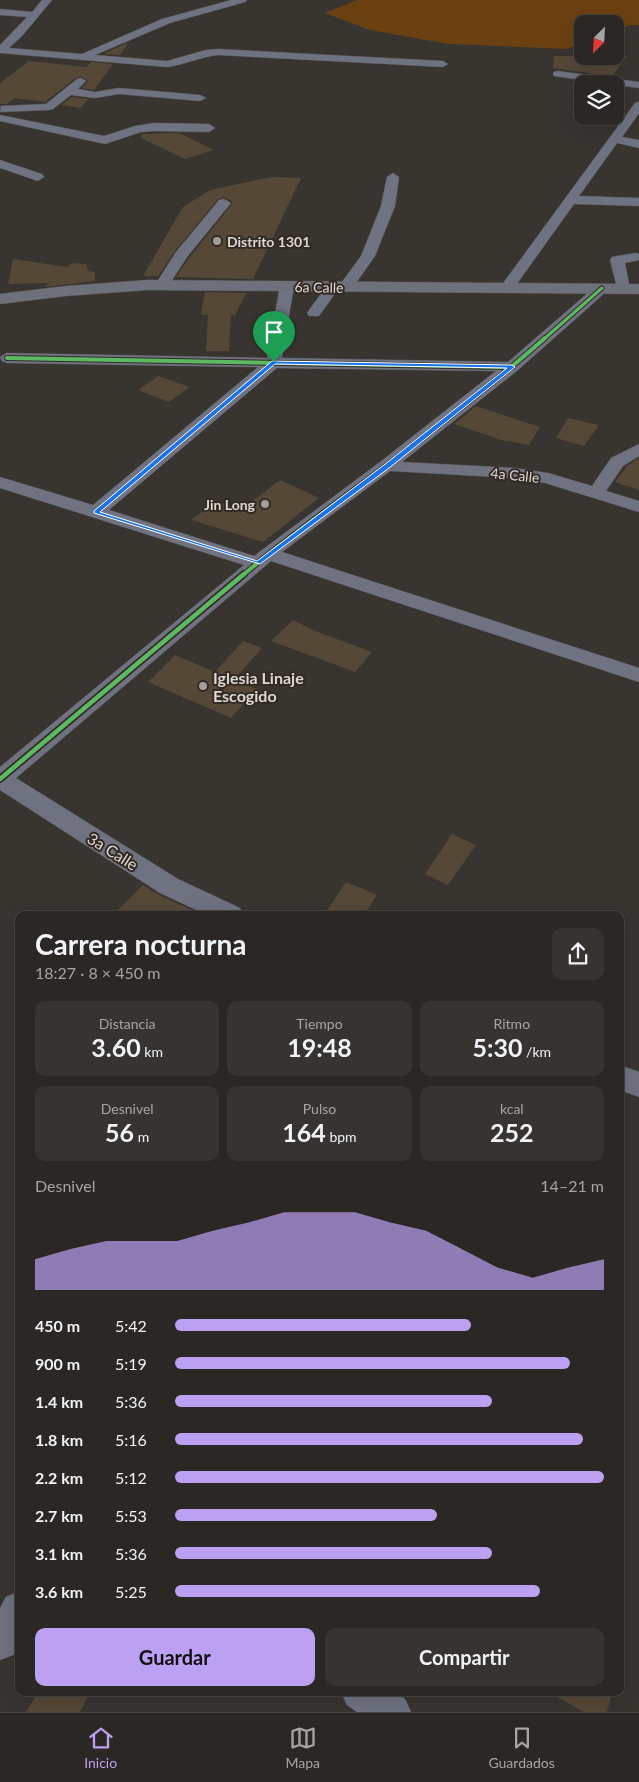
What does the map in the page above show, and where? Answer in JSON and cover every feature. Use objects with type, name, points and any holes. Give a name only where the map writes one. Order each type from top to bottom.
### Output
[{"type":"main road","name":"6a Calle","points":[[0,299],[66,291],[162,285],[631,289]]},
{"type":"street","points":[[0,50],[48,0]]},
{"type":"street","points":[[84,56],[166,20],[242,0]]},
{"type":"street","points":[[0,12],[34,15]]},
{"type":"street","points":[[0,50],[167,64],[180,62],[210,64]]},
{"type":"street","points":[[180,62],[194,56],[218,52],[443,64]]},
{"type":"street","points":[[558,74],[639,86]]},
{"type":"street","points":[[0,109],[49,107],[86,77]]},
{"type":"street","points":[[68,91],[95,94],[119,91],[200,98]]},
{"type":"street","points":[[506,289],[639,105]]},
{"type":"street","points":[[0,118],[105,140],[139,129],[154,127],[209,128]]},
{"type":"street","points":[[614,139],[639,144]]},
{"type":"street","points":[[0,164],[38,176]]},
{"type":"street","points":[[314,313],[368,256],[388,206],[393,177]]},
{"type":"street","points":[[570,200],[639,202]]},
{"type":"street","points":[[162,285],[181,256],[224,203]]},
{"type":"street","points":[[631,289],[617,260],[636,257]]},
{"type":"street","points":[[96,512],[274,362],[287,286]]},
{"type":"street","points":[[0,779],[263,559],[512,367],[602,288]]},
{"type":"street","points":[[8,358],[512,367]]},
{"type":"street","points":[[596,493],[617,462],[639,449]]},
{"type":"street","name":"4a Calle","points":[[386,466],[515,473],[548,478],[639,507]]},
{"type":"street","points":[[0,482],[96,512],[263,559],[639,675]]},
{"type":"street","name":"3a Calle","points":[[0,779],[169,886],[216,911]]},
{"type":"street","points":[[624,1078],[639,1084]]},
{"type":"street","points":[[0,1642],[15,1617]]},
{"type":"street","points":[[366,1696],[392,1712]]},
{"type":"shaded area","points":[[357,0],[639,0],[639,25],[624,28],[624,15],[574,15],[574,46],[566,49],[449,44],[370,30],[325,13]]},
{"type":"building","points":[[129,42],[120,55],[103,54]]},
{"type":"building","points":[[554,56],[574,56],[574,65],[620,65],[613,75],[553,68]]},
{"type":"building","points":[[29,61],[86,67],[91,62],[113,64],[94,90],[82,88],[88,81],[81,76],[45,102],[15,98],[7,104],[0,104],[0,83]]},
{"type":"building","points":[[72,97],[88,99],[81,108],[61,105]]},
{"type":"building","points":[[179,133],[214,150],[185,159],[141,138],[143,134]]},
{"type":"building","name":"Distrito 1301","points":[[271,177],[301,178],[253,279],[176,277],[232,204],[232,201],[224,197],[218,199],[175,251],[158,276],[143,276],[183,207],[210,190]]},
{"type":"building","points":[[13,259],[67,267],[72,263],[86,264],[89,271],[95,272],[95,281],[45,287],[49,283],[8,284]]},
{"type":"building","points":[[205,292],[246,293],[235,315],[231,315],[229,351],[206,351],[208,315],[201,314]]},
{"type":"building","points":[[158,376],[190,387],[169,402],[138,390]]},
{"type":"building","points":[[476,406],[540,427],[529,445],[507,442],[454,424]]},
{"type":"building","points":[[568,418],[599,425],[584,446],[556,438]]},
{"type":"building","points":[[639,458],[639,490],[615,482],[627,466]]},
{"type":"building","points":[[280,480],[319,498],[263,542],[191,520],[217,501],[239,511]]},
{"type":"building","points":[[293,620],[315,631],[372,652],[355,672],[271,641]]},
{"type":"building","name":"Iglesia Linaje Escogido","points":[[243,641],[262,648],[234,680],[257,689],[231,718],[148,682],[175,655],[215,672]]},
{"type":"building","points":[[452,834],[476,845],[448,885],[425,874]]},
{"type":"building","points":[[346,882],[377,895],[367,911],[327,911]]},
{"type":"building","points":[[143,885],[159,895],[194,911],[117,911]]},
{"type":"building","points":[[36,1696],[88,1696],[80,1712],[26,1712]]},
{"type":"building","points":[[555,1696],[611,1696],[607,1712],[584,1712]]},
{"type":"cycle path","points":[[0,779],[268,554],[386,466],[512,367],[602,288]]},
{"type":"cycle path","points":[[7,358],[512,367]]},
{"type":"place","name":"Distrito 1301","points":[[217,241]]},
{"type":"place","name":"Jin Long","points":[[265,504]]},
{"type":"place","name":"Iglesia Linaje Escogido","points":[[203,686]]},
{"type":"route","points":[[274,362],[512,367],[258,563],[96,512],[274,362]]}]
